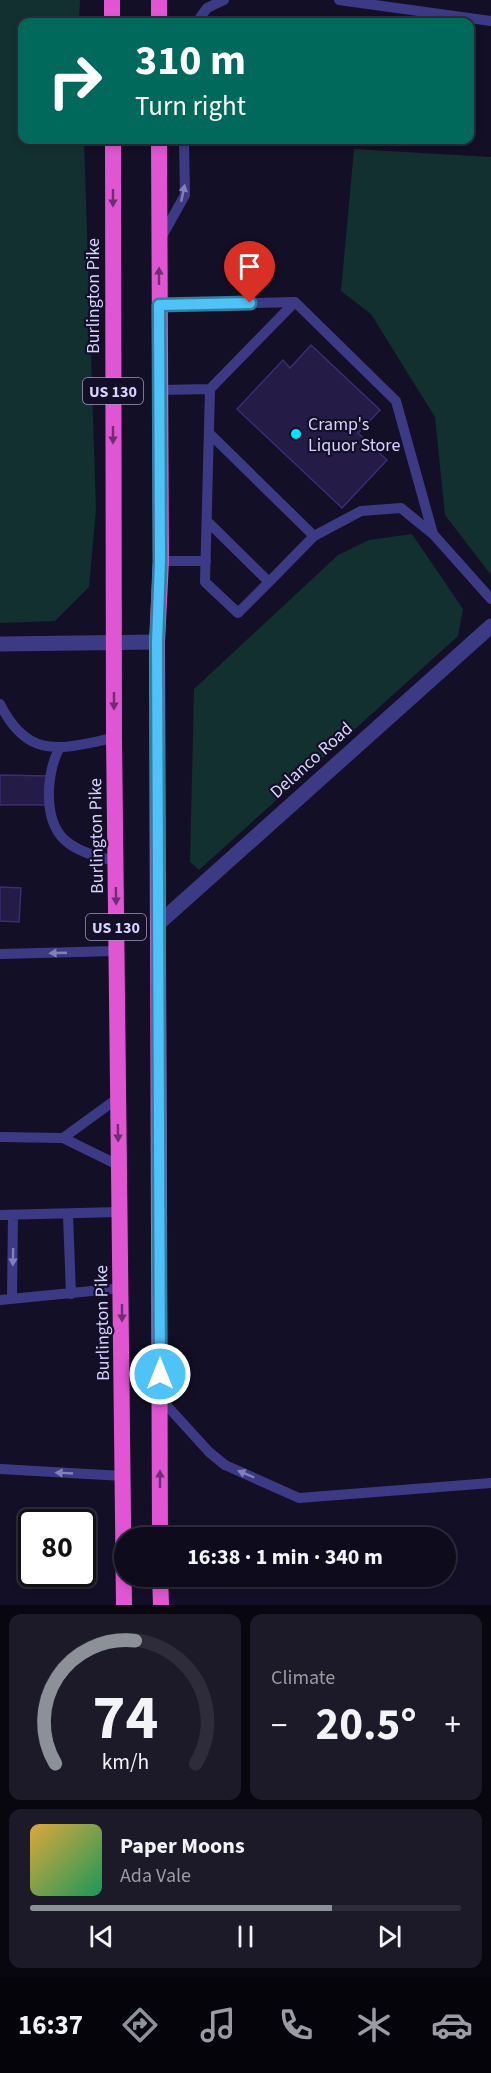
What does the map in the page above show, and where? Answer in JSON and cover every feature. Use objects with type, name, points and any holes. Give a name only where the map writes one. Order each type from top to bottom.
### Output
[{"type":"highway","points":[[112,0],[112,18]]},
{"type":"highway","points":[[159,0],[159,18]]},
{"type":"highway","name":"Burlington Pike","points":[[112,144],[115,861],[118,1212],[122,1288],[124,1605]]},
{"type":"highway","name":"US 130","points":[[159,144],[160,561],[157,642],[160,1527]]},
{"type":"highway","points":[[160,1587],[161,1605]]},
{"type":"street","name":"Delanco Road","points":[[158,924],[491,626]]},
{"type":"street","points":[[0,644],[157,642]]},
{"type":"lane","points":[[200,18],[207,8],[224,0]]},
{"type":"lane","points":[[339,0],[469,18]]},
{"type":"lane","points":[[474,19],[491,21]]},
{"type":"lane","points":[[159,240],[185,195],[184,144]]},
{"type":"lane","points":[[295,302],[210,389],[205,582],[238,613],[314,536],[361,512],[401,508],[433,534],[491,599]]},
{"type":"lane","points":[[159,305],[295,302],[396,401],[433,534]]},
{"type":"lane","points":[[160,390],[210,389]]},
{"type":"lane","points":[[209,433],[314,536]]},
{"type":"lane","points":[[207,521],[269,582]]},
{"type":"lane","points":[[160,561],[206,561]]},
{"type":"lane","points":[[0,704],[13,726],[25,737],[42,745],[58,748],[114,738]]},
{"type":"lane","points":[[58,748],[53,760],[50,780],[48,806],[52,823],[69,843],[86,854],[115,861]]},
{"type":"lane","points":[[0,954],[116,951]]},
{"type":"lane","points":[[63,1138],[118,1098]]},
{"type":"lane","points":[[0,1137],[63,1138],[118,1164]]},
{"type":"lane","points":[[0,1215],[33,1216],[118,1212]]},
{"type":"lane","points":[[68,1215],[71,1294]]},
{"type":"lane","points":[[12,1299],[13,1216]]},
{"type":"lane","points":[[0,1300],[122,1288]]},
{"type":"lane","points":[[160,1398],[209,1452],[225,1465],[299,1498],[491,1483]]},
{"type":"lane","points":[[0,1469],[123,1476]]},
{"type":"green space","points":[[0,0],[80,0],[79,18],[18,18],[18,144],[84,144],[96,509],[89,587],[55,621],[0,623]]},
{"type":"green space","points":[[354,149],[491,157],[491,575],[445,515],[435,417],[371,314],[341,291]]},
{"type":"green space","points":[[412,534],[463,609],[458,636],[199,870],[190,862],[194,689],[338,555],[369,540]]},
{"type":"building","points":[[311,345],[380,410],[358,433],[387,460],[342,508],[237,409],[283,360],[290,368]]},
{"type":"building","points":[[0,775],[50,776],[50,805],[0,805]]},
{"type":"building","points":[[0,887],[21,888],[19,922],[0,921]]},
{"type":"place","name":"Cramp's Liquor Store","points":[[296,434]]},
{"type":"route","points":[[160,1374],[157,642],[160,561],[159,305],[250,303]]}]
